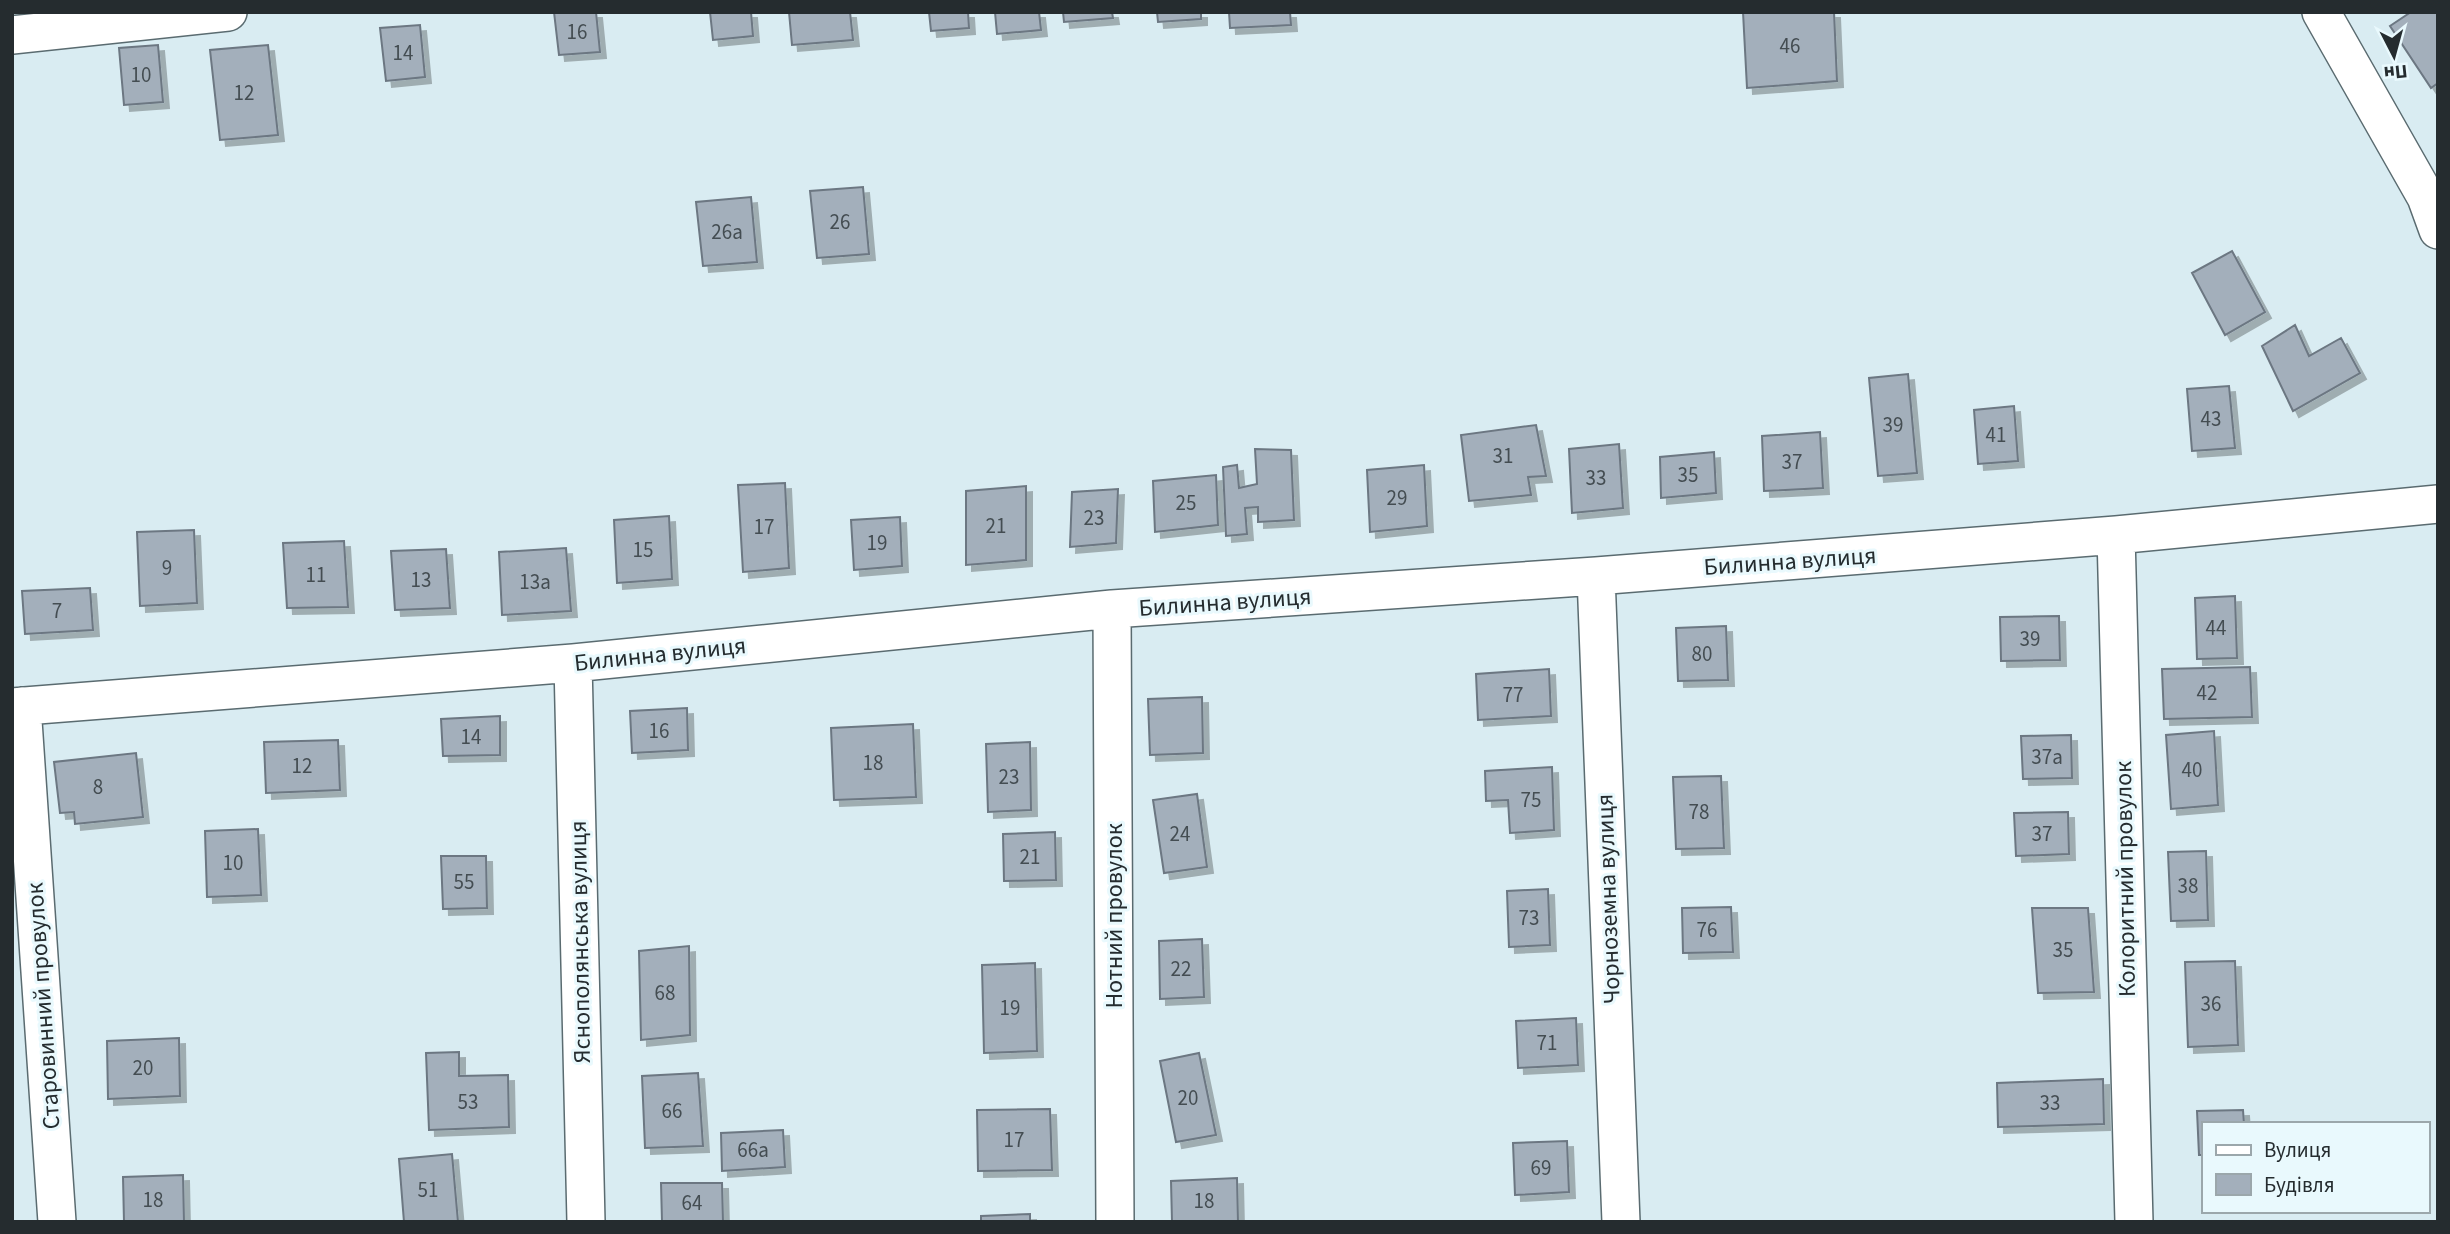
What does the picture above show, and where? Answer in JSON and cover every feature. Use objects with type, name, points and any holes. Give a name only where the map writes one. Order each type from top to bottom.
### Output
[{"type":"street","points":[[12,35],[228,12]]},
{"type":"street","points":[[2321,12],[2426,197],[2438,230]]},
{"type":"street","name":"Билинна вулиця","points":[[17,706],[573,663],[1112,609],[1596,576],[2116,535],[2438,504]]},
{"type":"street","name":"Колоритний провулок","points":[[2116,535],[2133,1222]]},
{"type":"street","name":"Чорноземна вулиця","points":[[1596,576],[1621,1222]]},
{"type":"street","name":"Нотний провулок","points":[[1112,609],[1115,1222]]},
{"type":"street","name":"Яснополянська вулиця","points":[[573,663],[586,1222]]},
{"type":"street","name":"Старовинний провулок","points":[[17,706],[57,1222]]},
{"type":"building","points":[[554,12],[596,12],[600,52],[559,55]]},
{"type":"building","points":[[710,12],[751,12],[753,36],[713,40]]},
{"type":"building","points":[[789,12],[850,12],[853,40],[792,45]]},
{"type":"building","points":[[929,12],[968,12],[969,28],[931,31]]},
{"type":"building","points":[[995,12],[1039,12],[1041,30],[997,34]]},
{"type":"building","points":[[1063,12],[1112,12],[1113,18],[1064,22]]},
{"type":"building","points":[[1157,12],[1201,12],[1201,19],[1158,22]]},
{"type":"building","points":[[1229,12],[1290,12],[1291,25],[1230,28]]},
{"type":"building","points":[[1743,12],[1834,12],[1837,81],[1747,88]]},
{"type":"building","points":[[2411,12],[2438,12],[2438,83],[2431,88],[2390,26]]},
{"type":"building","points":[[420,25],[425,77],[386,81],[380,28]]},
{"type":"building","points":[[158,45],[163,102],[124,105],[119,48]]},
{"type":"building","points":[[268,45],[278,135],[220,140],[210,50]]},
{"type":"building","points":[[863,187],[869,254],[817,258],[810,191]]},
{"type":"building","points":[[751,197],[757,262],[703,266],[696,202]]},
{"type":"building","points":[[2232,251],[2265,312],[2225,335],[2192,273]]},
{"type":"building","points":[[2295,325],[2309,356],[2341,338],[2360,373],[2293,411],[2262,346]]},
{"type":"building","points":[[1908,374],[1917,473],[1878,476],[1869,378]]},
{"type":"building","points":[[2229,386],[2235,448],[2192,451],[2187,389]]},
{"type":"building","points":[[2014,406],[2018,461],[1978,464],[1974,410]]},
{"type":"building","points":[[1536,425],[1546,476],[1528,477],[1531,495],[1469,501],[1461,435]]},
{"type":"building","points":[[1820,432],[1823,488],[1764,491],[1762,436]]},
{"type":"building","points":[[1619,444],[1623,508],[1572,513],[1569,449]]},
{"type":"building","points":[[1255,449],[1291,450],[1294,520],[1258,522],[1258,507],[1245,508],[1247,534],[1226,536],[1223,467],[1237,465],[1239,488],[1257,484]]},
{"type":"building","points":[[1714,452],[1716,493],[1661,498],[1660,457]]},
{"type":"building","points":[[1424,465],[1427,526],[1370,532],[1367,470]]},
{"type":"building","points":[[1216,475],[1218,525],[1155,532],[1153,481]]},
{"type":"building","points":[[785,483],[789,568],[743,572],[738,485]]},
{"type":"building","points":[[1026,486],[1026,560],[966,565],[966,491]]},
{"type":"building","points":[[1118,489],[1116,543],[1070,547],[1072,492]]},
{"type":"building","points":[[669,516],[672,579],[617,583],[614,520]]},
{"type":"building","points":[[900,517],[902,566],[854,570],[851,520]]},
{"type":"building","points":[[194,530],[197,603],[140,606],[137,532]]},
{"type":"building","points":[[344,541],[348,607],[287,608],[283,543]]},
{"type":"building","points":[[566,548],[571,611],[502,615],[499,552]]},
{"type":"building","points":[[446,549],[450,608],[395,610],[391,551]]},
{"type":"building","points":[[90,588],[93,630],[25,634],[22,591]]},
{"type":"building","points":[[2235,596],[2237,658],[2197,659],[2195,598]]},
{"type":"building","points":[[2059,616],[2060,660],[2001,661],[2000,617]]},
{"type":"building","points":[[1726,626],[1728,680],[1678,681],[1676,628]]},
{"type":"building","points":[[2250,667],[2252,717],[2164,719],[2162,669]]},
{"type":"building","points":[[1549,669],[1551,716],[1478,720],[1476,674]]},
{"type":"building","points":[[1202,697],[1203,753],[1150,755],[1148,699]]},
{"type":"building","points":[[687,708],[688,750],[632,753],[630,711]]},
{"type":"building","points":[[500,716],[500,755],[443,756],[441,719]]},
{"type":"building","points":[[913,724],[916,797],[834,800],[831,728]]},
{"type":"building","points":[[2214,731],[2218,805],[2171,809],[2166,735]]},
{"type":"building","points":[[2071,735],[2072,778],[2023,779],[2021,736]]},
{"type":"building","points":[[338,740],[340,790],[266,793],[264,742]]},
{"type":"building","points":[[1030,742],[1031,810],[988,812],[986,744]]},
{"type":"building","points":[[136,753],[143,817],[75,824],[74,812],[60,813],[54,762]]},
{"type":"building","points":[[1552,767],[1554,830],[1510,833],[1508,800],[1486,801],[1485,771]]},
{"type":"building","points":[[1721,776],[1724,848],[1676,849],[1673,777]]},
{"type":"building","points":[[1197,794],[1207,867],[1164,873],[1153,800]]},
{"type":"building","points":[[2068,812],[2069,854],[2016,856],[2014,813]]},
{"type":"building","points":[[258,829],[261,895],[207,897],[205,831]]},
{"type":"building","points":[[1055,832],[1056,880],[1004,881],[1003,834]]},
{"type":"building","points":[[2206,851],[2208,920],[2171,921],[2168,852]]},
{"type":"building","points":[[441,856],[486,856],[487,908],[443,909]]},
{"type":"building","points":[[1548,889],[1550,945],[1509,947],[1507,891]]},
{"type":"building","points":[[1731,907],[1733,952],[1683,953],[1682,908]]},
{"type":"building","points":[[2032,908],[2088,908],[2094,992],[2038,993]]},
{"type":"building","points":[[1202,939],[1204,997],[1160,999],[1159,941]]},
{"type":"building","points":[[689,946],[690,1035],[641,1040],[639,951]]},
{"type":"building","points":[[2235,961],[2238,1045],[2188,1047],[2185,962]]},
{"type":"building","points":[[1035,963],[1037,1051],[984,1053],[982,965]]},
{"type":"building","points":[[1576,1018],[1578,1065],[1518,1068],[1516,1021]]},
{"type":"building","points":[[179,1038],[180,1096],[108,1099],[107,1041]]},
{"type":"building","points":[[459,1052],[459,1076],[508,1075],[509,1127],[429,1130],[426,1053]]},
{"type":"building","points":[[1199,1053],[1216,1135],[1176,1142],[1160,1061]]},
{"type":"building","points":[[698,1073],[703,1146],[645,1148],[642,1076]]},
{"type":"building","points":[[2103,1079],[2104,1124],[1998,1127],[1997,1083]]},
{"type":"building","points":[[1050,1109],[1052,1170],[978,1171],[977,1110]]},
{"type":"building","points":[[2243,1110],[2244,1122],[2202,1122],[2202,1155],[2199,1155],[2197,1111]]},
{"type":"building","points":[[783,1130],[785,1167],[722,1171],[721,1133]]},
{"type":"building","points":[[1567,1141],[1569,1192],[1515,1195],[1513,1143]]},
{"type":"building","points":[[452,1154],[458,1222],[404,1222],[399,1159]]},
{"type":"building","points":[[183,1175],[184,1222],[124,1222],[123,1177]]},
{"type":"building","points":[[1237,1178],[1238,1222],[1172,1222],[1171,1181]]},
{"type":"building","points":[[661,1183],[722,1183],[723,1222],[662,1222]]},
{"type":"building","points":[[1030,1214],[1030,1222],[981,1222],[981,1216]]}]
